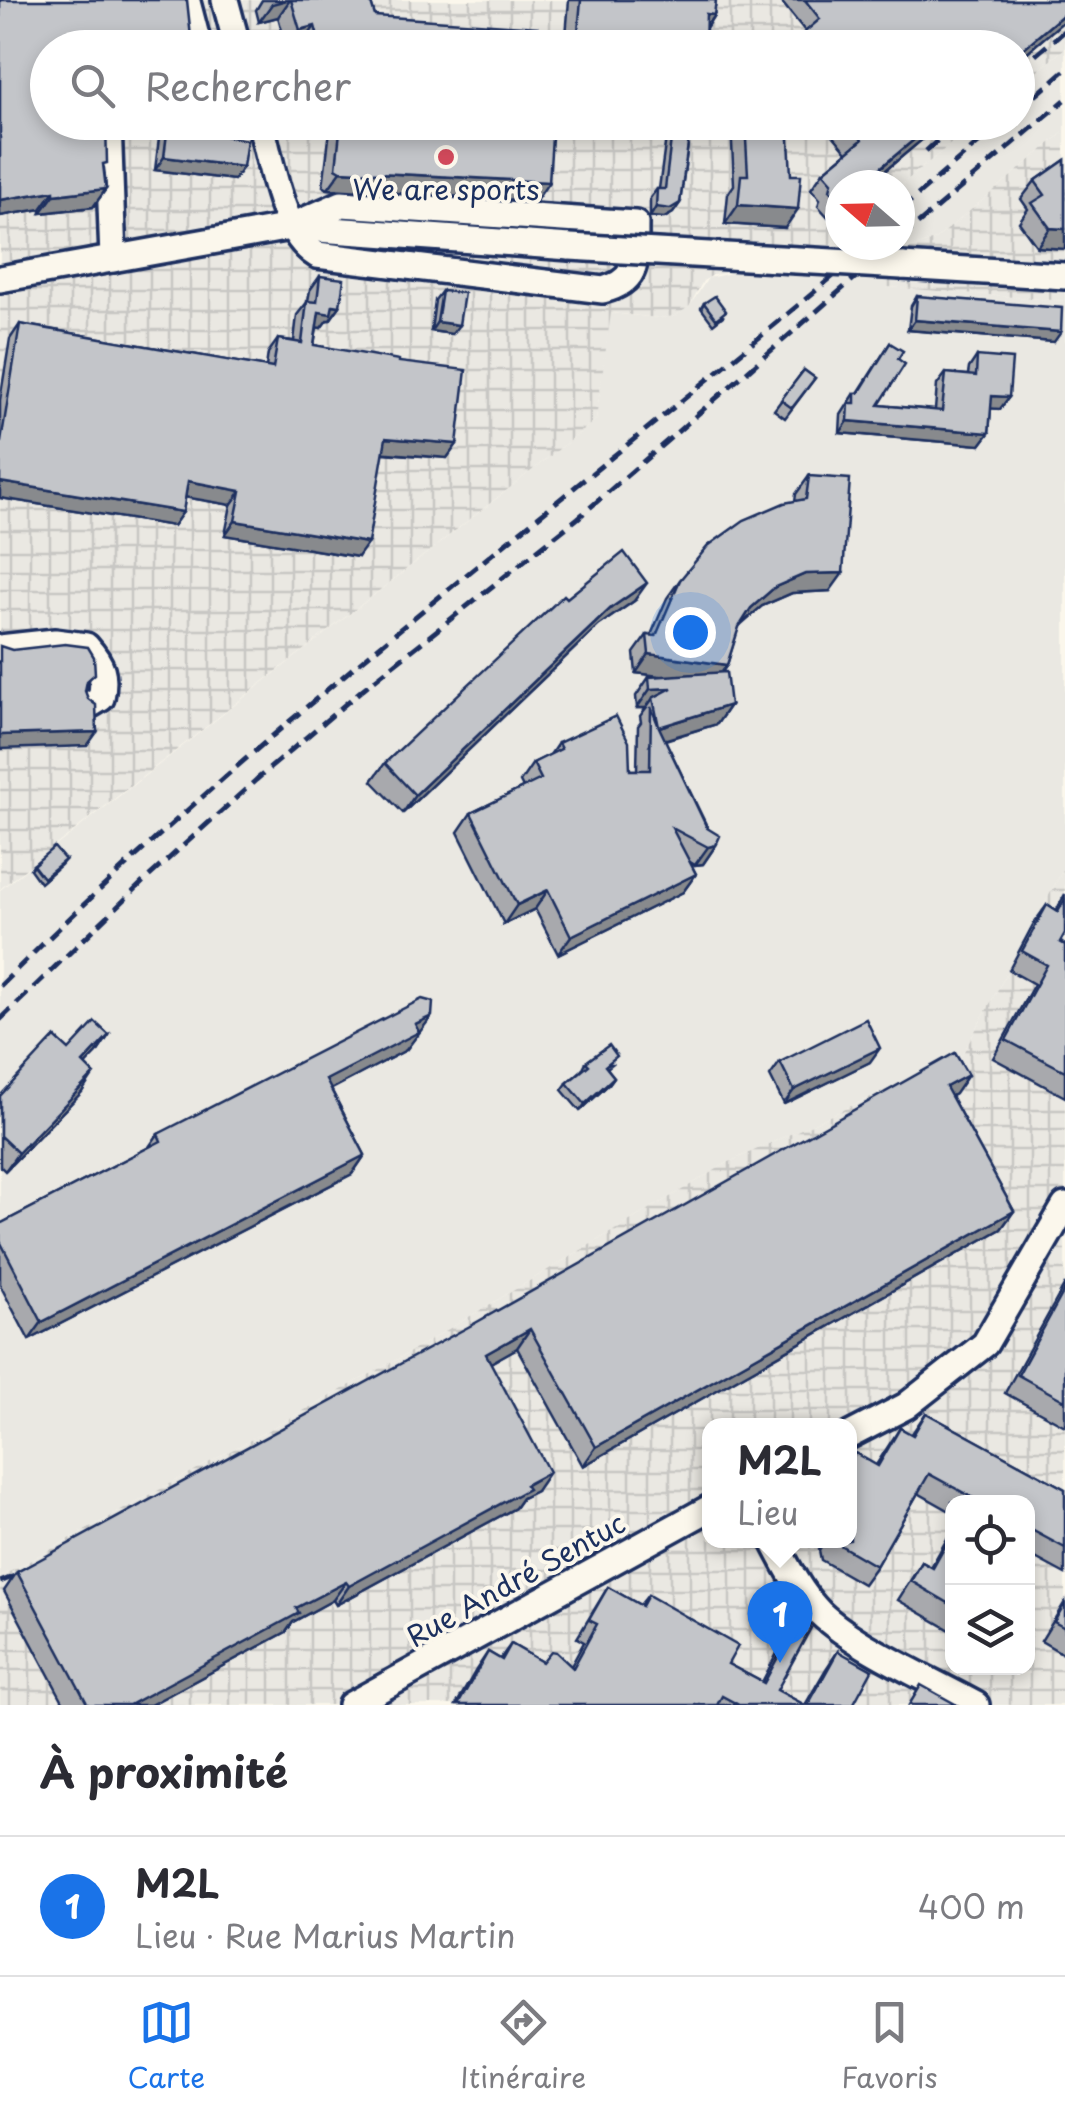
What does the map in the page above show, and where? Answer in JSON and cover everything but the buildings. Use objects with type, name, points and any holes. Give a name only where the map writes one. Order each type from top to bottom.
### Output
[{"type":"street","points":[[225,0],[233,30]]},
{"type":"street","points":[[187,2],[194,30]]},
{"type":"street","points":[[109,140],[113,259]]},
{"type":"street","points":[[265,140],[290,227],[301,245],[317,255],[603,290],[623,285],[634,270],[635,224],[342,204],[290,227]]},
{"type":"street","points":[[0,279],[290,227],[1065,276]]},
{"type":"street","points":[[0,648],[55,642],[86,646],[101,664],[104,680],[101,698],[91,704]]},
{"type":"street","points":[[857,1431],[906,1406],[985,1344],[1065,1206]]},
{"type":"street","name":"Rue André Sentuc","points":[[351,1705],[702,1512]]},
{"type":"street","points":[[777,1548],[796,1582],[820,1612],[846,1632],[976,1705]]},
{"type":"shaded area","points":[[0,0],[1065,0],[1065,48],[1035,74],[1035,30],[30,30],[30,140],[955,140],[915,174],[915,170],[825,170],[825,248],[808,248],[800,266],[787,274],[750,269],[713,275],[703,281],[689,307],[675,316],[611,313],[596,420],[0,889]]},
{"type":"shaded area","points":[[1065,48],[1065,131],[936,239],[915,247],[915,174],[955,140],[1035,140],[1035,74]]},
{"type":"shaded area","points":[[1065,131],[1065,301],[888,287],[883,275],[888,260],[915,260],[915,247],[936,239]]},
{"type":"shaded area","points":[[807,247],[825,248],[825,260],[889,260],[888,287],[1065,301],[1065,866],[962,1055],[727,1163],[405,1355],[0,1577],[0,890],[596,420],[610,313],[675,316],[689,307],[708,278],[750,269]]},
{"type":"shaded area","points":[[1065,866],[1065,1705],[0,1705],[0,1577],[405,1355],[727,1163],[962,1055]]},
{"type":"railway","points":[[1035,56],[1065,30]]},
{"type":"railway","points":[[1035,96],[1065,70]]},
{"type":"railway","points":[[1035,125],[1065,100]]},
{"type":"railway","points":[[926,151],[938,140]]},
{"type":"railway","points":[[915,197],[982,140]]},
{"type":"railway","points":[[915,226],[1018,140]]},
{"type":"railway","points":[[827,271],[840,260]]},
{"type":"railway","points":[[0,1020],[256,780],[363,689],[578,518],[876,260]]},
{"type":"railway","points":[[0,986],[100,890],[308,706],[844,267]]},
{"type":"railway","points":[[0,1582],[37,1567]]},
{"type":"place","name":"We are sports","points":[[446,157]]},
{"type":"place","name":"M2L","points":[[780,1663]]}]
